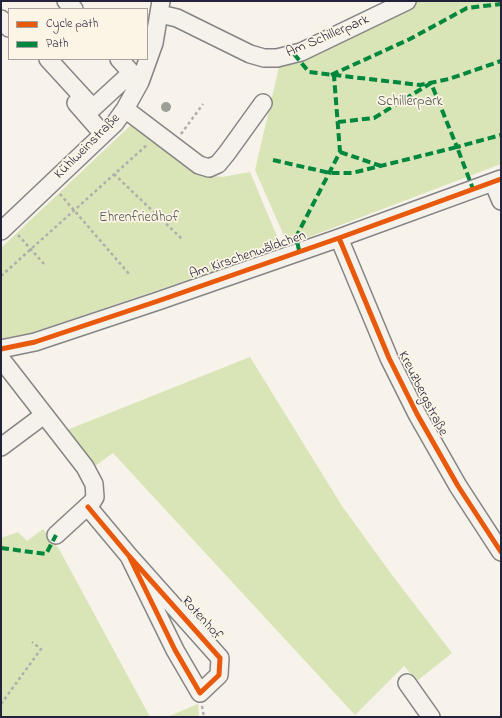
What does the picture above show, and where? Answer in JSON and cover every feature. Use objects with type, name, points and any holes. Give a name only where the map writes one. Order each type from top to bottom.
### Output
[{"type":"street","name":"Am Schillerpark","points":[[161,7],[177,18],[250,54],[264,58],[277,58],[301,52],[407,1]]},
{"type":"street","name":"Kühlweinstraße","points":[[148,55],[154,44],[161,7]]},
{"type":"street","points":[[1,19],[8,27]]},
{"type":"street","points":[[38,60],[103,134]]},
{"type":"street","points":[[49,60],[93,108],[136,78],[120,60]]},
{"type":"street","name":"Kühlweinstraße","points":[[4,228],[115,123],[125,109],[136,78],[146,60]]},
{"type":"street","points":[[125,109],[204,168],[218,164],[263,103]]},
{"type":"street","points":[[497,180],[501,201]]},
{"type":"street","name":"Am Kirschenwäldchen","points":[[2,359],[42,340],[339,238],[497,180]]},
{"type":"street","name":"Kreuzbergstraße","points":[[339,238],[389,358],[417,414],[458,486],[501,552]]},
{"type":"street","points":[[2,359],[91,476],[94,484],[95,497],[88,507],[56,535]]},
{"type":"street","points":[[1,447],[44,415]]},
{"type":"street","name":"Rotenhof","points":[[88,507],[129,556],[220,658],[220,675],[200,693],[175,650],[129,556]]},
{"type":"street","points":[[407,683],[431,717]]},
{"type":"path","points":[[173,145],[203,104]]},
{"type":"path","points":[[1,276],[158,134]]},
{"type":"path","points":[[114,174],[182,239]]},
{"type":"path","points":[[50,184],[75,209],[130,275]]},
{"type":"path","points":[[4,228],[31,249],[45,265]]},
{"type":"path","points":[[1,704],[41,648],[32,642]]},
{"type":"green space","name":"Schillerpark","points":[[417,1],[501,1],[501,164],[288,245],[255,170],[280,63]]},
{"type":"green space","name":"Ehrenfriedhof","points":[[134,122],[208,175],[222,177],[250,172],[282,248],[1,343],[1,248]]},
{"type":"green space","points":[[250,357],[342,506],[392,575],[452,653],[417,681],[404,666],[355,715],[113,453],[95,466],[67,430]]},
{"type":"green space","points":[[43,529],[59,549],[150,717],[1,717],[1,538],[18,532],[27,541]]},
{"type":"green space","points":[[198,704],[199,717],[167,717]]},
{"type":"marked path","points":[[331,75],[410,39],[467,8],[501,4]]},
{"type":"marked path","points":[[294,54],[309,72],[420,85],[449,79],[501,61]]},
{"type":"marked path","points":[[299,250],[296,237],[340,152],[334,76]]},
{"type":"marked path","points":[[338,122],[374,118],[431,83],[457,147],[501,135]]},
{"type":"marked path","points":[[273,160],[330,173],[352,173],[457,147],[473,189]]},
{"type":"marked path","points":[[340,152],[381,166]]},
{"type":"marked path","points":[[1,548],[46,554],[56,535]]},
{"type":"cycle path","points":[[1,349],[35,342],[158,301],[339,238],[501,179]]},
{"type":"cycle path","points":[[339,238],[389,358],[417,414],[458,486],[501,552]]},
{"type":"cycle path","points":[[88,507],[129,556],[175,650],[200,693],[219,675],[220,658],[129,556]]}]
